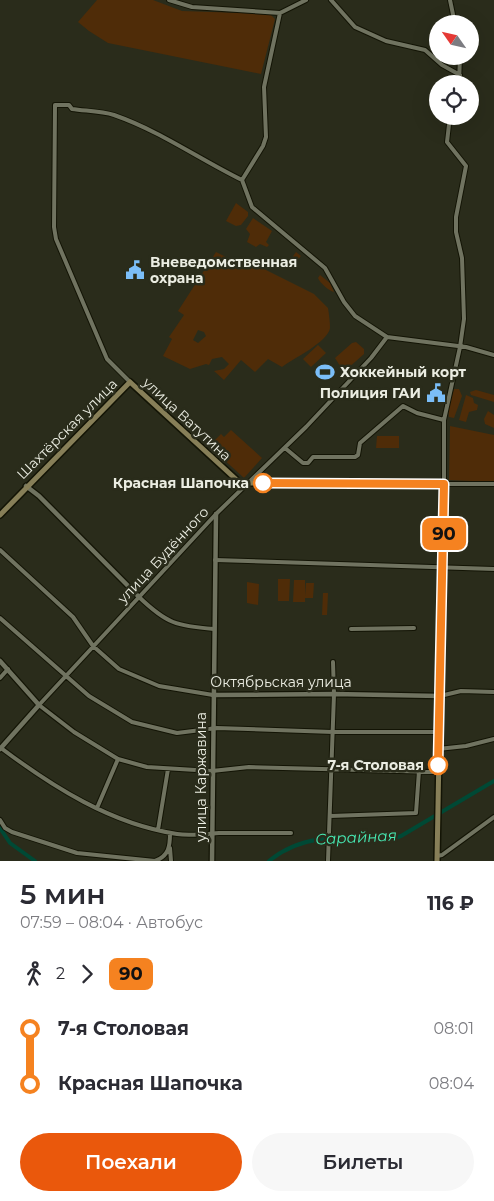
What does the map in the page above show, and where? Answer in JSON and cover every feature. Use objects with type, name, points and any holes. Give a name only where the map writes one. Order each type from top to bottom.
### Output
[{"type":"main road","name":"улица Ватутина","points":[[130,382],[240,483],[444,484]]},
{"type":"main road","name":"Шахтёрская улица","points":[[0,515],[26,486],[130,382]]},
{"type":"main road","points":[[437,858],[444,484]]},
{"type":"street","points":[[169,0],[192,7],[280,13],[306,0]]},
{"type":"street","points":[[331,0],[355,27],[386,41],[425,50],[442,65],[460,75],[460,65]]},
{"type":"street","points":[[450,0],[453,15]]},
{"type":"street","points":[[242,180],[263,146],[266,137],[264,87],[280,13]]},
{"type":"street","points":[[130,382],[107,359],[56,239],[54,227],[55,104],[69,105],[72,109],[113,115],[185,148],[242,180],[252,207],[325,268],[344,302],[356,316],[387,337],[460,347],[494,355]]},
{"type":"street","points":[[444,484],[444,420],[460,347],[463,302],[456,217],[466,166],[447,142],[448,125]]},
{"type":"street","name":"улица Будённого","points":[[0,747],[216,514],[286,448],[371,358],[387,337]]},
{"type":"street","points":[[286,448],[303,463],[308,463],[313,458],[355,457],[358,455],[360,443],[403,406],[417,413],[444,420]]},
{"type":"street","name":"улица Ватутина","points":[[444,484],[494,484]]},
{"type":"street","points":[[26,486],[45,502],[160,616],[175,625],[214,629]]},
{"type":"street","name":"улица Каржавина","points":[[212,861],[216,514]]},
{"type":"street","name":"Октябрьская улица","points":[[0,550],[73,617],[93,646],[120,669],[147,682],[214,695],[334,694],[440,696],[461,691],[494,692]]},
{"type":"street","points":[[215,560],[494,569]]},
{"type":"street","points":[[0,618],[89,696],[132,722],[178,733],[213,729],[439,732]]},
{"type":"street","points":[[350,629],[414,628]]},
{"type":"street","points":[[0,661],[39,705],[74,732],[118,759],[147,767],[212,772],[249,767],[438,772]]},
{"type":"street","points":[[328,861],[334,694],[333,662]]},
{"type":"street","points":[[0,678],[8,669]]},
{"type":"street","points":[[438,749],[466,746],[494,739]]},
{"type":"street","points":[[0,747],[42,778],[96,808],[158,830],[178,835],[291,833]]},
{"type":"street","points":[[96,808],[118,759]]},
{"type":"street","points":[[158,830],[168,769]]},
{"type":"street","points":[[330,818],[416,813],[419,771]]},
{"type":"street","points":[[437,858],[494,817]]},
{"type":"street","points":[[0,820],[5,828],[12,832],[77,853],[155,861],[162,858],[170,848]]},
{"type":"street","points":[[170,833],[171,861]]},
{"type":"shaded area","points":[[97,0],[153,0],[182,11],[270,14],[275,19],[261,74],[108,43],[78,22]]},
{"type":"shaded area","points":[[236,203],[248,212],[248,216],[241,225],[236,226],[226,221]]},
{"type":"shaded area","points":[[253,218],[272,231],[266,242],[269,245],[267,247],[260,244],[256,247],[247,242],[250,234],[246,229]]},
{"type":"shaded area","points":[[216,252],[238,263],[256,265],[314,294],[328,308],[330,328],[328,333],[317,344],[282,367],[268,359],[255,372],[241,360],[224,380],[214,371],[224,369],[229,364],[222,357],[212,359],[209,365],[206,364],[190,369],[163,356],[172,339],[169,337],[184,315],[178,311]],"holes":[[[198,330],[204,332],[206,336],[198,343],[193,340]]]},
{"type":"shaded area","points":[[296,252],[301,256],[290,269],[286,266]]},
{"type":"shaded area","points":[[320,275],[330,283],[334,292],[321,282],[318,278]]},
{"type":"shaded area","points":[[356,342],[364,349],[364,354],[347,369],[342,369],[335,358],[352,343]]},
{"type":"shaded area","points":[[318,345],[326,353],[311,367],[303,359]]},
{"type":"shaded area","points":[[454,389],[459,389],[462,396],[454,418],[449,417],[448,410]]},
{"type":"shaded area","points":[[476,390],[494,395],[494,402],[471,395],[470,392]]},
{"type":"shaded area","points":[[466,395],[473,398],[474,403],[478,405],[477,410],[469,412],[466,422],[459,420]]},
{"type":"shaded area","points":[[488,411],[494,415],[494,428],[485,424],[484,419]]},
{"type":"shaded area","points":[[450,426],[494,435],[494,482],[449,480]]},
{"type":"shaded area","points":[[231,430],[262,458],[244,478],[209,446],[221,434],[224,437]]},
{"type":"shaded area","points":[[377,436],[399,436],[399,448],[376,448]]},
{"type":"shaded area","points":[[278,579],[290,579],[289,601],[278,601]]},
{"type":"shaded area","points":[[294,580],[305,580],[305,596],[306,583],[314,583],[313,598],[305,598],[305,602],[293,602]]},
{"type":"shaded area","points":[[247,582],[259,584],[258,605],[247,603]]},
{"type":"shaded area","points":[[323,593],[328,593],[327,615],[322,615]]},
{"type":"waterway","name":"Сарайная","points":[[269,861],[283,851],[297,845],[327,838],[392,839],[401,836],[494,781]]},
{"type":"waterway","name":"Сарайная","points":[[0,828],[10,843],[35,861]]},
{"type":"bus line","name":"90","points":[[263,483],[444,484],[438,765]]},
{"type":"place","name":"Вневедомственная охрана","points":[[135,270]]},
{"type":"place","name":"Хоккейный корт","points":[[325,372]]},
{"type":"place","name":"Полиция ГАИ","points":[[436,393]]},
{"type":"place","name":"Красная Шапочка","points":[[263,483]]},
{"type":"place","name":"7-я Столовая","points":[[438,765]]}]
